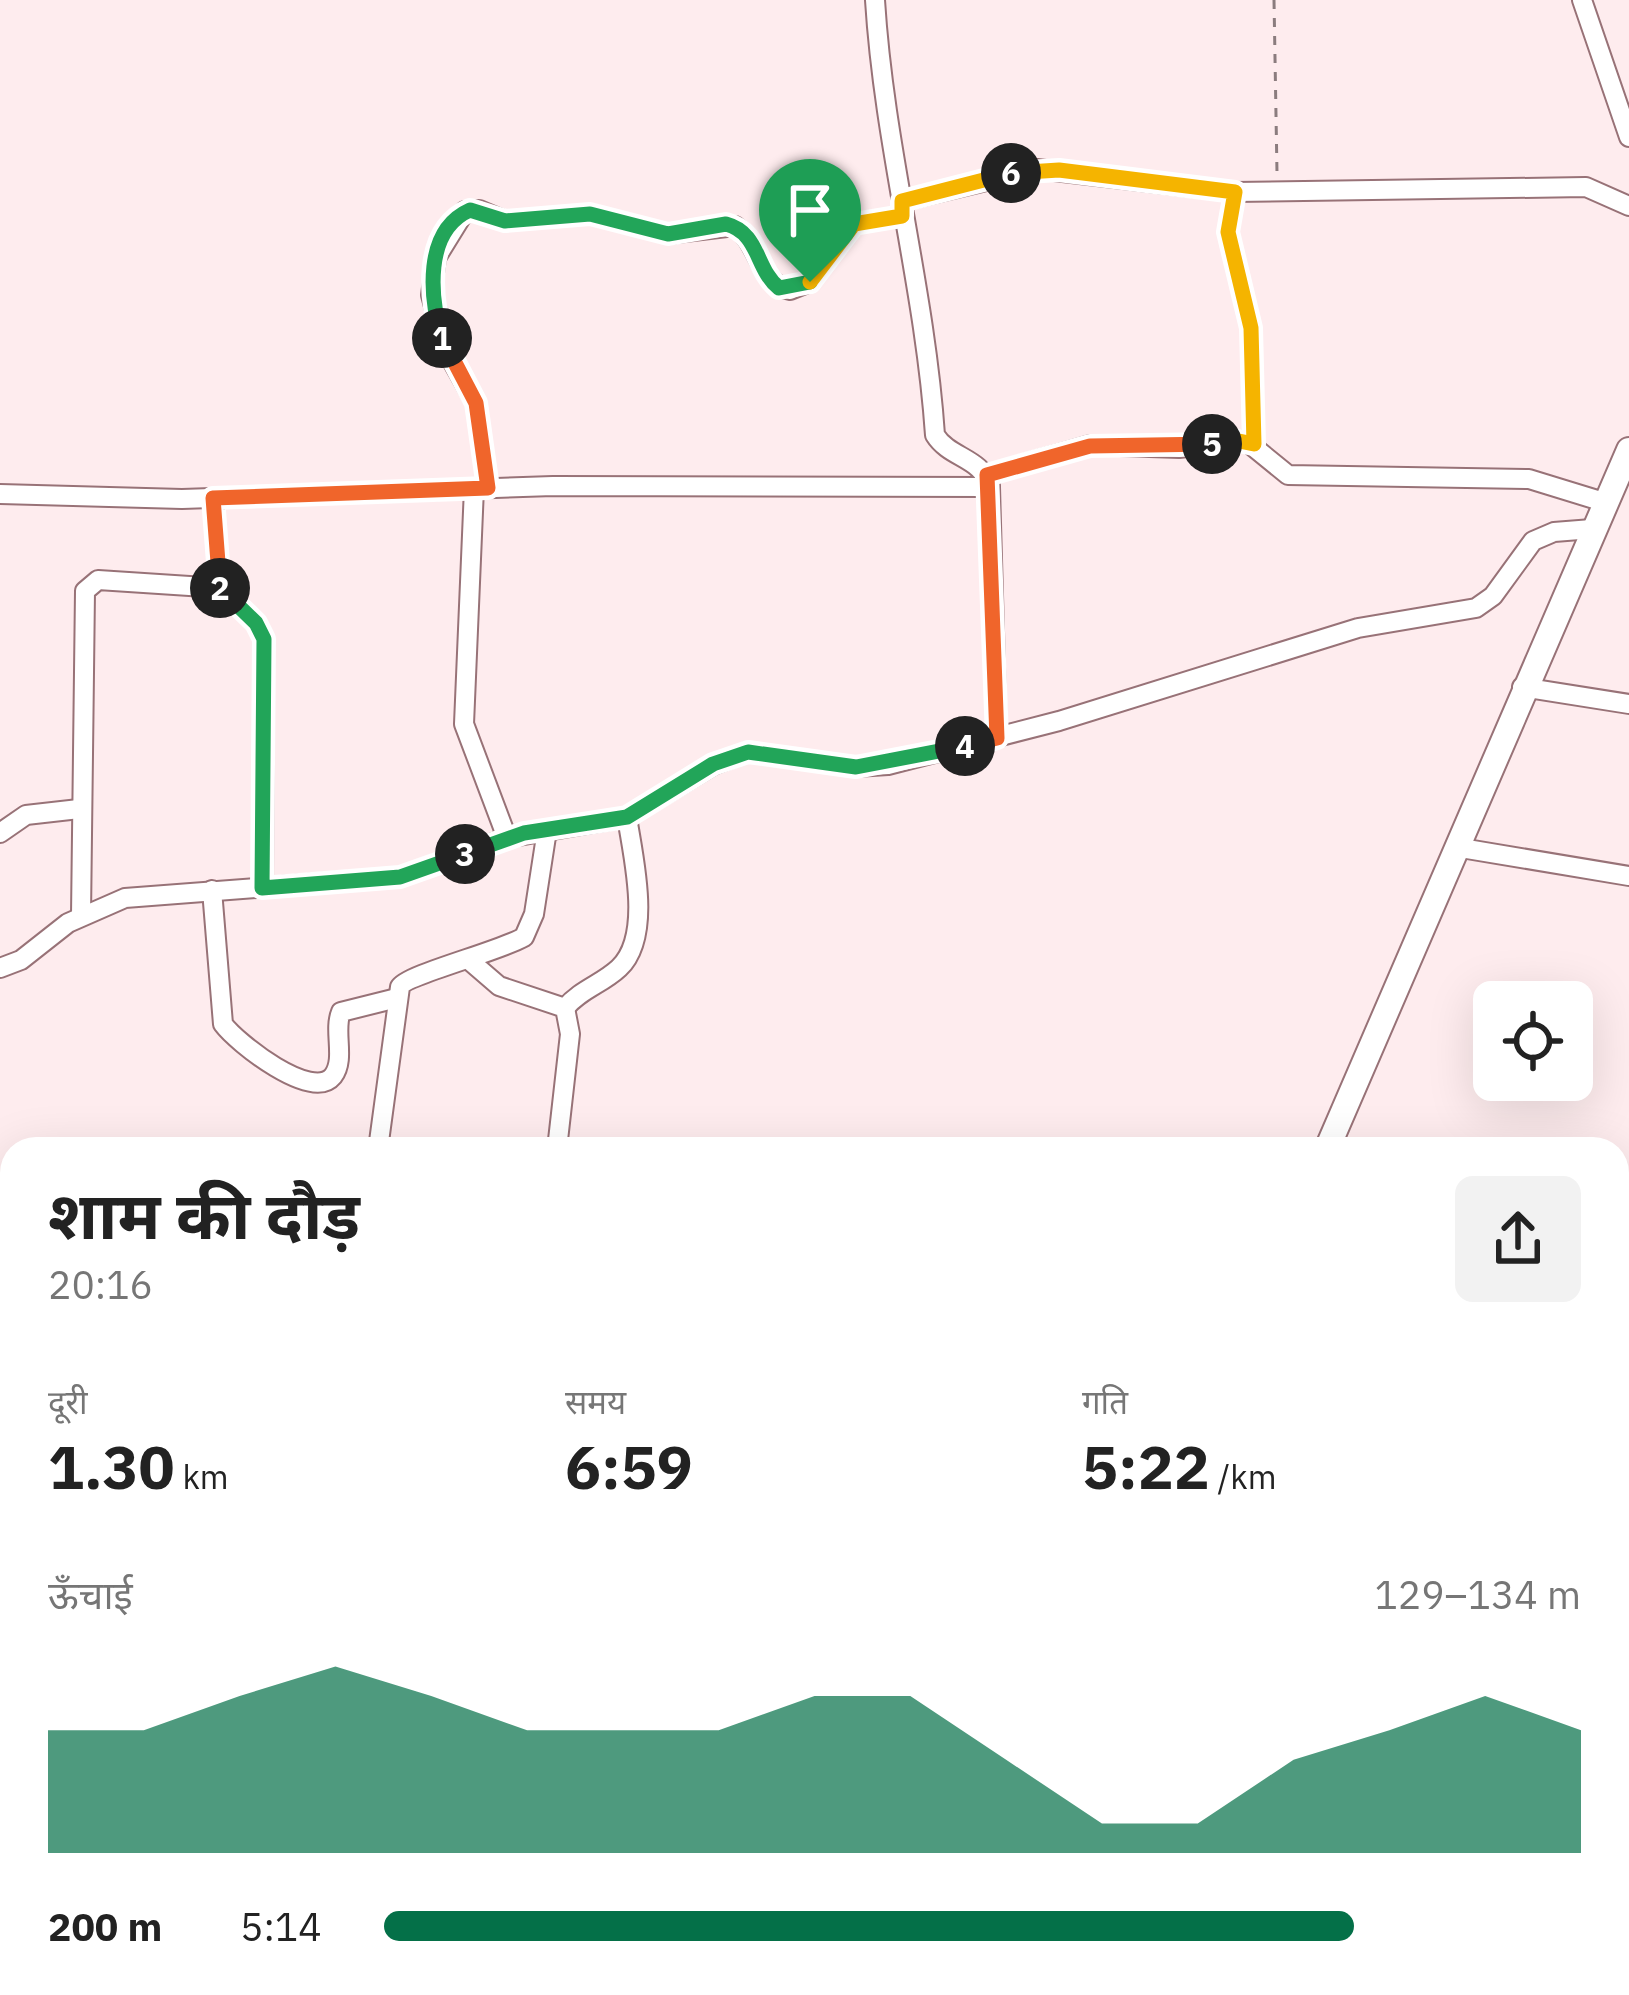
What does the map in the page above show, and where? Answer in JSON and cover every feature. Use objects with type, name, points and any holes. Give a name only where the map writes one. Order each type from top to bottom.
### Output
[{"type":"main road","points":[[1332,1137],[1522,687],[1592,529],[1615,491],[1629,450]]},
{"type":"street","points":[[875,0],[881,89],[925,336],[935,435],[989,481]]},
{"type":"street","points":[[1582,0],[1629,137]]},
{"type":"street","points":[[507,838],[464,724],[481,488],[476,403],[446,350],[431,295],[436,258],[464,212],[479,210],[505,221],[590,214],[668,234],[736,226],[752,241],[770,280],[790,290],[810,282],[854,224],[1037,169],[1235,192],[1586,187],[1629,206]]},
{"type":"street","points":[[1235,192],[1228,232],[1251,328],[1254,444]]},
{"type":"street","points":[[0,494],[213,498],[481,488],[989,481],[1090,446],[1179,448],[1234,440],[1254,444],[1288,475],[1528,479],[1615,491]]},
{"type":"street","points":[[989,481],[997,738]]},
{"type":"street","points":[[213,498],[220,588]]},
{"type":"street","points":[[0,968],[21,960],[81,916],[125,898],[400,877],[507,838],[627,817],[713,764],[748,752],[870,766],[997,738],[1358,628],[1476,608],[1493,596],[1533,541],[1554,532],[1592,529]]},
{"type":"street","points":[[81,916],[85,601],[90,584],[108,580],[220,588],[256,623],[264,639],[262,888]]},
{"type":"street","points":[[1522,687],[1629,704]]},
{"type":"street","points":[[0,833],[26,815],[79,809]]},
{"type":"street","points":[[565,1008],[590,983],[615,972],[628,955],[636,877],[627,817]]},
{"type":"street","points":[[380,1137],[397,998],[405,978],[470,961],[514,943],[530,929],[548,830]]},
{"type":"street","points":[[1456,847],[1629,876]]},
{"type":"street","points":[[212,890],[223,1024],[290,1076],[316,1084],[327,1081],[337,1066],[341,1012],[397,998]]},
{"type":"street","points":[[470,961],[500,986],[565,1008]]},
{"type":"street","points":[[558,1137],[570,1034],[565,1008]]},
{"type":"path","points":[[1274,0],[1277,193]]},
{"type":"route","points":[[1049,169],[1235,192],[1228,232],[1251,328],[1254,444],[1234,440],[1179,448],[1106,444],[987,475],[997,738],[923,757],[856,767],[748,752],[713,764],[627,817],[524,833],[400,877],[262,888],[264,639],[256,623],[220,588],[214,560],[213,498],[488,488],[476,403],[446,350],[431,295],[436,258],[459,216],[470,210],[505,221],[590,214],[658,234],[726,224],[736,226],[752,241],[770,280],[779,288],[790,290],[810,282],[854,224],[902,216],[902,201],[1019,171],[1049,169]]}]
